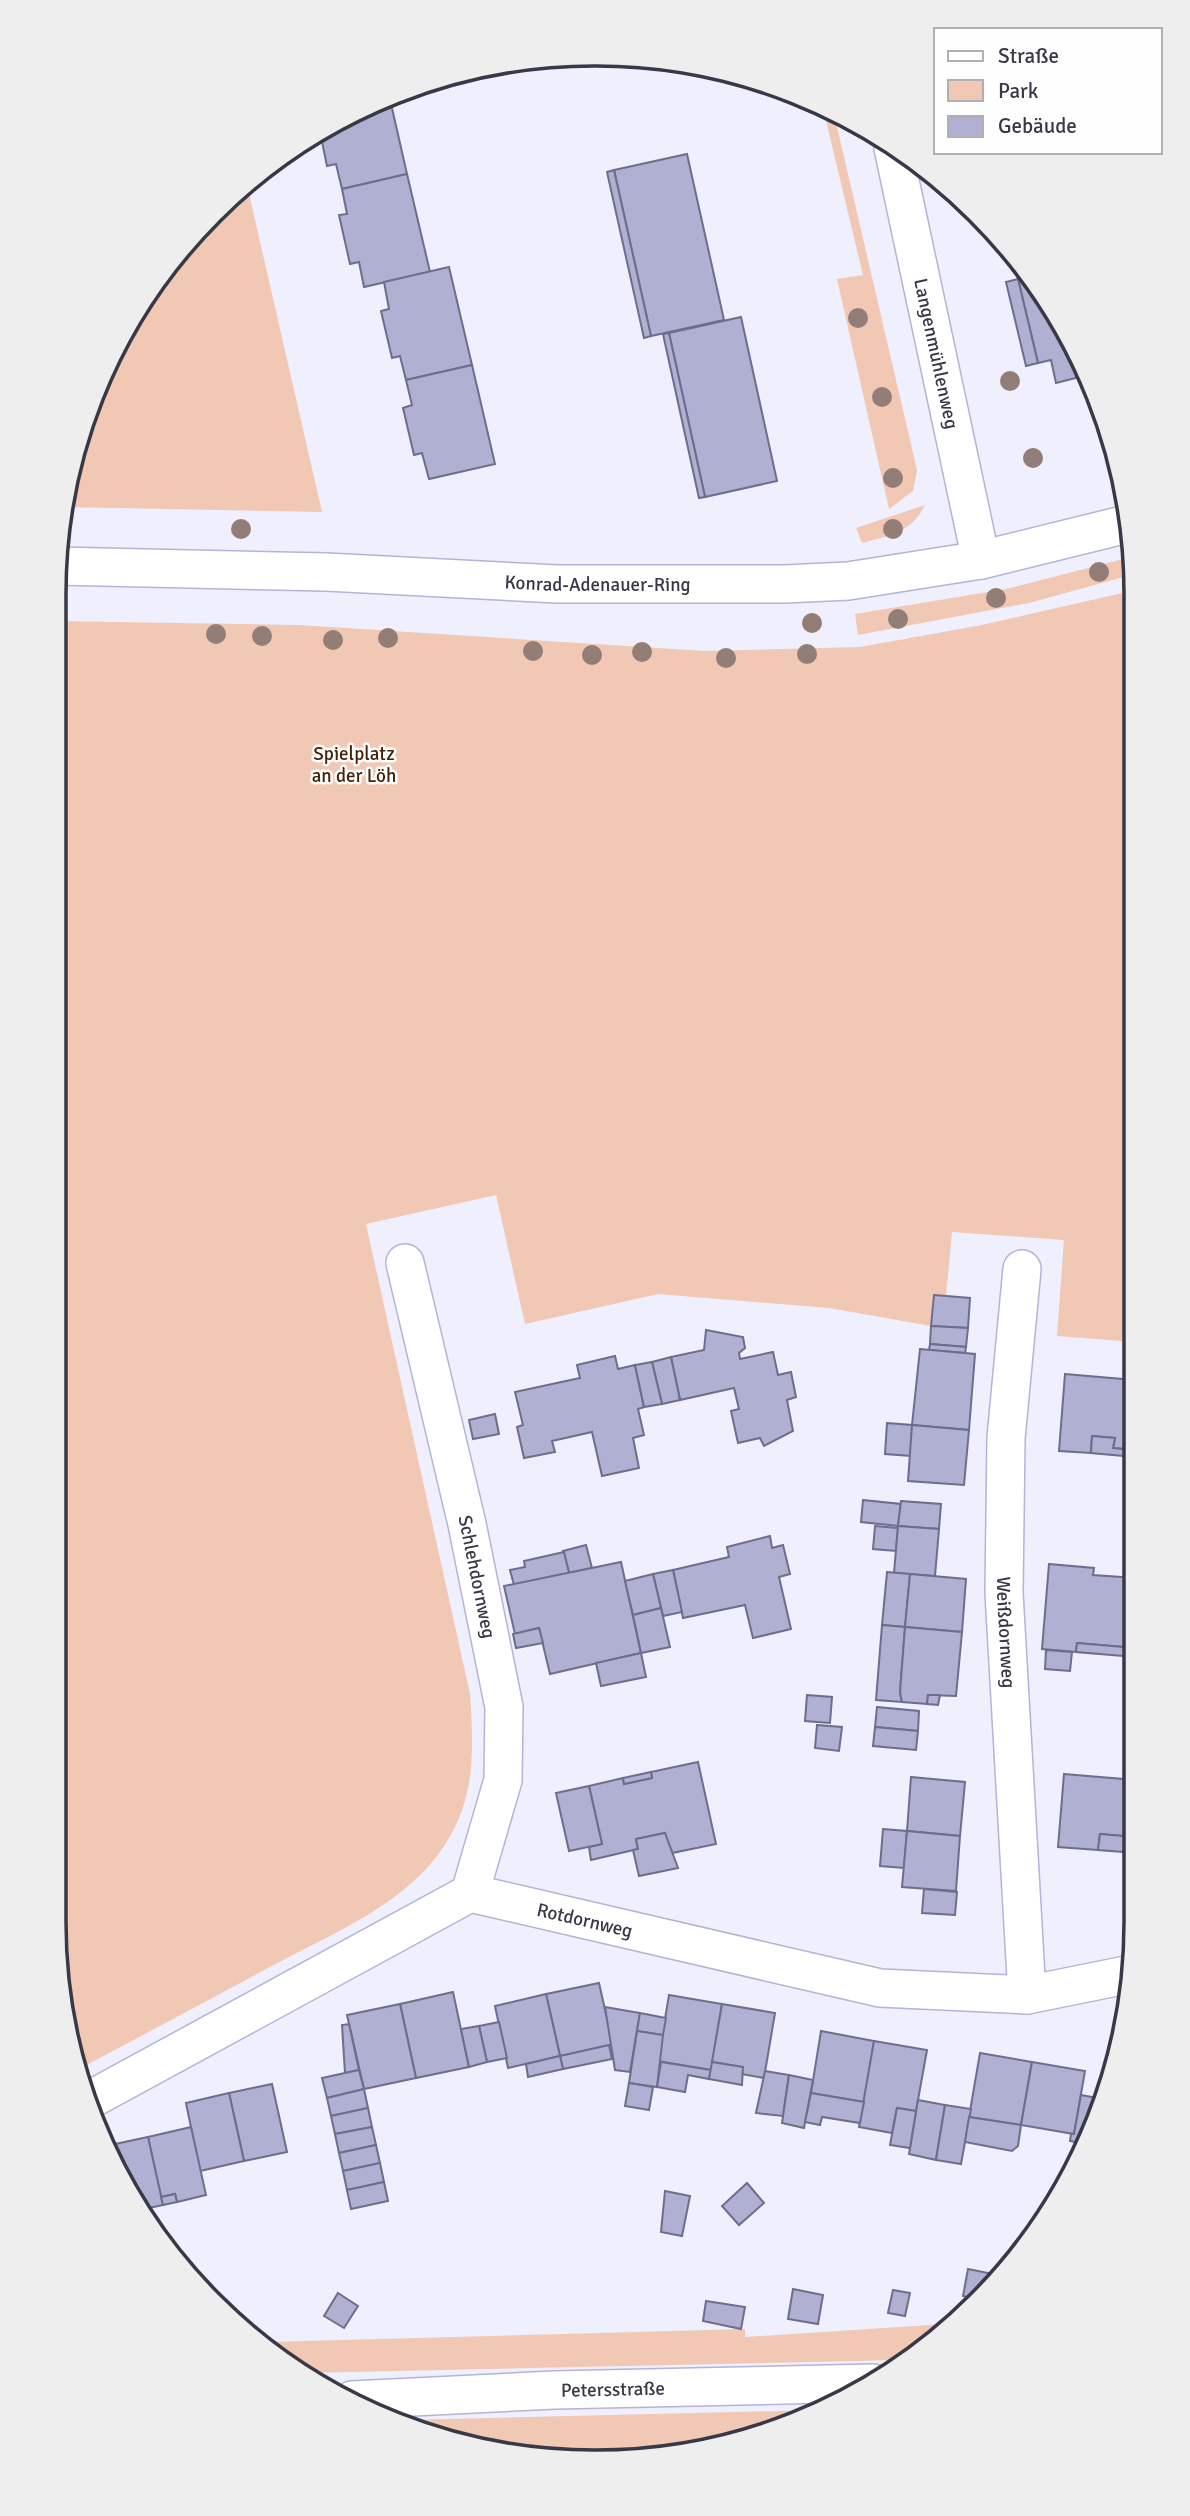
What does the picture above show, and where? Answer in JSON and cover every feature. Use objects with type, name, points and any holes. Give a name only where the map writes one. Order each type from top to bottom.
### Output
[{"type":"street","name":"Langenmühlenweg","points":[[896,161],[981,560]]},
{"type":"street","name":"Konrad-Adenauer-Ring","points":[[68,566],[326,572],[557,584],[785,584],[848,581],[981,560],[1119,526]]},
{"type":"street","name":"Schlehdornweg","points":[[405,1263],[467,1524],[504,1707],[503,1780],[470,1893]]},
{"type":"street","name":"Weißdornweg","points":[[1022,1269],[1006,1438],[1004,1593],[1027,1995]]},
{"type":"street","name":"Rotdornweg","points":[[470,1893],[880,1988],[1027,1995],[1120,1976]]},
{"type":"street","points":[[97,2096],[470,1893]]},
{"type":"street","name":"Petersstraße","points":[[370,2399],[554,2390],[851,2383]]},
{"type":"green space","points":[[826,120],[837,125],[917,470],[913,491],[889,509],[837,279],[863,275]]},
{"type":"green space","points":[[249,196],[322,512],[74,507],[95,425],[121,361],[137,331],[176,273],[221,221]]},
{"type":"green space","points":[[925,505],[920,514],[899,532],[862,543],[856,528]]},
{"type":"green space","points":[[1122,559],[1123,577],[1029,603],[858,635],[855,614],[1006,589]]},
{"type":"green space","name":"Spielplatz an der Löh","points":[[1124,593],[1124,1341],[1057,1336],[1064,1240],[952,1232],[946,1296],[934,1295],[931,1326],[829,1308],[658,1294],[525,1324],[496,1195],[366,1224],[470,1694],[472,1759],[466,1798],[450,1837],[437,1856],[420,1875],[381,1906],[360,1920],[87,2065],[71,1990],[66,1921],[66,621],[299,625],[705,651],[860,647],[982,625]]},
{"type":"green space","points":[[935,2325],[889,2360],[321,2373],[275,2342],[745,2329],[745,2337]]},
{"type":"green space","points":[[793,2411],[698,2439],[664,2445],[595,2450],[526,2445],[458,2431],[421,2420]]},
{"type":"building","points":[[392,108],[407,174],[342,189],[336,164],[327,166],[322,143]]},
{"type":"building","points":[[687,154],[724,320],[651,336],[614,170]]},
{"type":"building","points":[[614,170],[651,336],[644,338],[607,172]]},
{"type":"building","points":[[407,174],[430,272],[364,287],[359,262],[350,264],[339,215],[347,214],[342,189]]},
{"type":"building","points":[[449,267],[472,365],[406,380],[400,356],[392,358],[381,311],[389,309],[384,282]]},
{"type":"building","points":[[1018,279],[1053,331],[1076,378],[1056,383],[1051,360],[1038,363]]},
{"type":"building","points":[[1018,279],[1038,363],[1026,366],[1006,282]]},
{"type":"building","points":[[741,317],[777,481],[705,497],[669,333]]},
{"type":"building","points":[[669,333],[705,497],[699,498],[663,334]]},
{"type":"building","points":[[472,365],[495,464],[429,479],[422,453],[414,455],[403,408],[412,405],[406,380]]},
{"type":"building","points":[[934,1295],[970,1298],[968,1328],[931,1326]]},
{"type":"building","points":[[931,1326],[968,1328],[966,1347],[930,1344]]},
{"type":"building","points":[[706,1330],[743,1337],[745,1348],[739,1353],[740,1359],[773,1352],[778,1375],[791,1372],[796,1397],[787,1400],[793,1431],[764,1446],[760,1438],[738,1443],[731,1411],[739,1409],[734,1388],[680,1400],[671,1357],[704,1350]]},
{"type":"building","points":[[930,1344],[966,1347],[965,1353],[929,1350]]},
{"type":"building","points":[[920,1349],[975,1354],[969,1430],[912,1425]]},
{"type":"building","points":[[615,1356],[618,1369],[635,1365],[644,1407],[638,1409],[644,1435],[633,1438],[639,1468],[602,1476],[592,1432],[552,1441],[555,1452],[524,1458],[517,1427],[523,1425],[515,1392],[580,1378],[577,1365]]},
{"type":"building","points":[[671,1357],[680,1400],[662,1404],[652,1362]]},
{"type":"building","points":[[652,1362],[662,1404],[644,1407],[635,1365]]},
{"type":"building","points":[[1065,1374],[1124,1379],[1124,1449],[1113,1448],[1115,1438],[1092,1436],[1091,1453],[1059,1451]]},
{"type":"building","points":[[495,1414],[499,1434],[473,1439],[469,1420]]},
{"type":"building","points":[[887,1423],[912,1425],[911,1456],[885,1454]]},
{"type":"building","points":[[912,1425],[969,1430],[964,1485],[908,1481]]},
{"type":"building","points":[[1092,1436],[1115,1438],[1113,1448],[1124,1449],[1124,1456],[1091,1453]]},
{"type":"building","points":[[863,1500],[901,1504],[898,1526],[861,1522]]},
{"type":"building","points":[[901,1501],[941,1504],[939,1529],[898,1526]]},
{"type":"building","points":[[875,1526],[898,1528],[896,1551],[873,1549]]},
{"type":"building","points":[[898,1526],[939,1529],[935,1576],[894,1573]]},
{"type":"building","points":[[770,1536],[772,1548],[783,1545],[790,1574],[779,1577],[791,1629],[753,1638],[745,1605],[683,1618],[673,1570],[729,1557],[727,1547]]},
{"type":"building","points":[[586,1545],[592,1568],[569,1573],[563,1551]]},
{"type":"building","points":[[564,1552],[569,1573],[514,1585],[510,1570],[525,1567],[524,1561]]},
{"type":"building","points":[[621,1562],[641,1653],[550,1674],[539,1628],[515,1634],[504,1586]]},
{"type":"building","points":[[1049,1564],[1094,1568],[1093,1575],[1124,1577],[1124,1647],[1077,1643],[1076,1652],[1042,1649]]},
{"type":"building","points":[[673,1570],[682,1612],[663,1616],[653,1574]]},
{"type":"building","points":[[887,1572],[910,1574],[905,1627],[882,1625]]},
{"type":"building","points":[[653,1574],[661,1608],[633,1615],[625,1581]]},
{"type":"building","points":[[910,1574],[966,1579],[962,1632],[905,1627]]},
{"type":"building","points":[[661,1608],[670,1647],[641,1653],[633,1615]]},
{"type":"building","points":[[882,1625],[905,1627],[900,1692],[902,1702],[876,1700]]},
{"type":"building","points":[[905,1627],[962,1632],[956,1696],[928,1695],[927,1704],[902,1702],[900,1692]]},
{"type":"building","points":[[539,1628],[543,1643],[516,1648],[513,1634]]},
{"type":"building","points":[[1077,1643],[1124,1647],[1124,1656],[1076,1652]]},
{"type":"building","points":[[1046,1650],[1072,1652],[1070,1671],[1045,1669]]},
{"type":"building","points":[[641,1653],[646,1677],[601,1686],[596,1663]]},
{"type":"building","points":[[807,1695],[832,1697],[830,1723],[805,1721]]},
{"type":"building","points":[[928,1695],[940,1695],[938,1705],[927,1704]]},
{"type":"building","points":[[877,1707],[919,1711],[918,1731],[875,1727]]},
{"type":"building","points":[[817,1725],[842,1727],[839,1751],[815,1748]]},
{"type":"building","points":[[875,1727],[918,1731],[916,1750],[873,1746]]},
{"type":"building","points":[[698,1762],[716,1844],[672,1853],[665,1833],[636,1839],[638,1849],[591,1860],[589,1847],[602,1844],[589,1786],[623,1778],[624,1784],[652,1778],[651,1772]]},
{"type":"building","points":[[651,1772],[652,1778],[624,1784],[623,1778]]},
{"type":"building","points":[[1064,1774],[1124,1779],[1124,1836],[1100,1834],[1098,1850],[1058,1847]]},
{"type":"building","points":[[911,1777],[965,1782],[960,1836],[907,1831]]},
{"type":"building","points":[[589,1786],[602,1844],[569,1851],[556,1793]]},
{"type":"building","points":[[883,1829],[907,1831],[904,1868],[880,1866]]},
{"type":"building","points":[[907,1831],[960,1836],[956,1891],[902,1887]]},
{"type":"building","points":[[665,1833],[678,1868],[639,1876],[633,1850],[638,1849],[636,1839]]},
{"type":"building","points":[[1100,1834],[1124,1836],[1124,1852],[1098,1850]]},
{"type":"building","points":[[924,1889],[957,1892],[955,1915],[922,1913]]},
{"type":"building","points":[[599,1983],[613,2045],[560,2056],[546,1994]]},
{"type":"building","points":[[453,1992],[469,2067],[416,2078],[400,2004]]},
{"type":"building","points":[[546,1994],[560,2056],[508,2068],[495,2006]]},
{"type":"building","points":[[669,1995],[722,2004],[711,2070],[658,2061]]},
{"type":"building","points":[[400,2004],[416,2078],[364,2089],[347,2015]]},
{"type":"building","points":[[722,2004],[775,2013],[764,2078],[741,2074],[743,2067],[712,2062]]},
{"type":"building","points":[[605,2007],[640,2013],[630,2072],[615,2070]]},
{"type":"building","points":[[640,2013],[666,2018],[663,2035],[637,2031]]},
{"type":"building","points":[[499,2022],[507,2058],[487,2062],[479,2026]]},
{"type":"building","points":[[349,2024],[359,2070],[345,2073],[342,2025]]},
{"type":"building","points":[[479,2026],[487,2062],[469,2067],[461,2029]]},
{"type":"building","points":[[637,2031],[663,2035],[657,2087],[629,2083]]},
{"type":"building","points":[[821,2031],[874,2041],[864,2102],[811,2093]]},
{"type":"building","points":[[874,2041],[927,2050],[916,2111],[897,2108],[892,2133],[859,2127]]},
{"type":"building","points":[[609,2045],[612,2059],[563,2069],[560,2056]]},
{"type":"building","points":[[980,2053],[1032,2062],[1021,2125],[969,2117]]},
{"type":"building","points":[[560,2056],[563,2069],[528,2077],[526,2064]]},
{"type":"building","points":[[661,2062],[711,2070],[709,2079],[688,2075],[685,2092],[657,2087]]},
{"type":"building","points":[[712,2062],[743,2067],[742,2085],[709,2079]]},
{"type":"building","points":[[1032,2062],[1085,2071],[1074,2134],[1021,2125]]},
{"type":"building","points":[[359,2070],[364,2089],[327,2098],[322,2078]]},
{"type":"building","points":[[765,2071],[789,2075],[783,2116],[756,2113]]},
{"type":"building","points":[[789,2075],[813,2080],[804,2128],[782,2123]]},
{"type":"building","points":[[629,2083],[653,2087],[649,2110],[625,2106]]},
{"type":"building","points":[[272,2084],[287,2152],[244,2161],[229,2093]]},
{"type":"building","points":[[364,2089],[368,2108],[331,2116],[327,2098]]},
{"type":"building","points":[[229,2093],[244,2161],[200,2171],[186,2103]]},
{"type":"building","points":[[811,2093],[864,2102],[860,2123],[822,2117],[820,2125],[805,2122]]},
{"type":"building","points":[[1081,2095],[1093,2097],[1075,2142],[1070,2141],[1071,2134],[1074,2134]]},
{"type":"building","points":[[918,2100],[945,2105],[936,2160],[909,2154]]},
{"type":"building","points":[[945,2105],[971,2109],[961,2164],[936,2160]]},
{"type":"building","points":[[368,2108],[372,2127],[335,2134],[331,2116]]},
{"type":"building","points":[[897,2108],[916,2111],[910,2148],[890,2145]]},
{"type":"building","points":[[969,2117],[1021,2125],[1018,2146],[1012,2151],[965,2142]]},
{"type":"building","points":[[191,2127],[206,2195],[177,2202],[175,2194],[161,2197],[148,2137]]},
{"type":"building","points":[[372,2127],[376,2145],[339,2153],[335,2134]]},
{"type":"building","points":[[148,2137],[163,2205],[151,2208],[116,2144]]},
{"type":"building","points":[[376,2145],[380,2163],[343,2171],[339,2153]]},
{"type":"building","points":[[380,2163],[384,2182],[347,2190],[343,2171]]},
{"type":"building","points":[[384,2182],[388,2201],[351,2209],[347,2190]]},
{"type":"building","points":[[747,2183],[764,2203],[739,2225],[722,2206]]},
{"type":"building","points":[[665,2191],[690,2196],[682,2236],[661,2232]]},
{"type":"building","points":[[175,2194],[177,2202],[163,2205],[161,2197]]},
{"type":"building","points":[[968,2269],[988,2273],[969,2295],[963,2296]]},
{"type":"building","points":[[793,2289],[823,2295],[818,2324],[788,2319]]},
{"type":"building","points":[[893,2290],[910,2293],[905,2316],[888,2313]]},
{"type":"building","points":[[338,2293],[358,2306],[344,2328],[324,2316]]},
{"type":"building","points":[[706,2301],[745,2307],[741,2329],[703,2321]]}]
